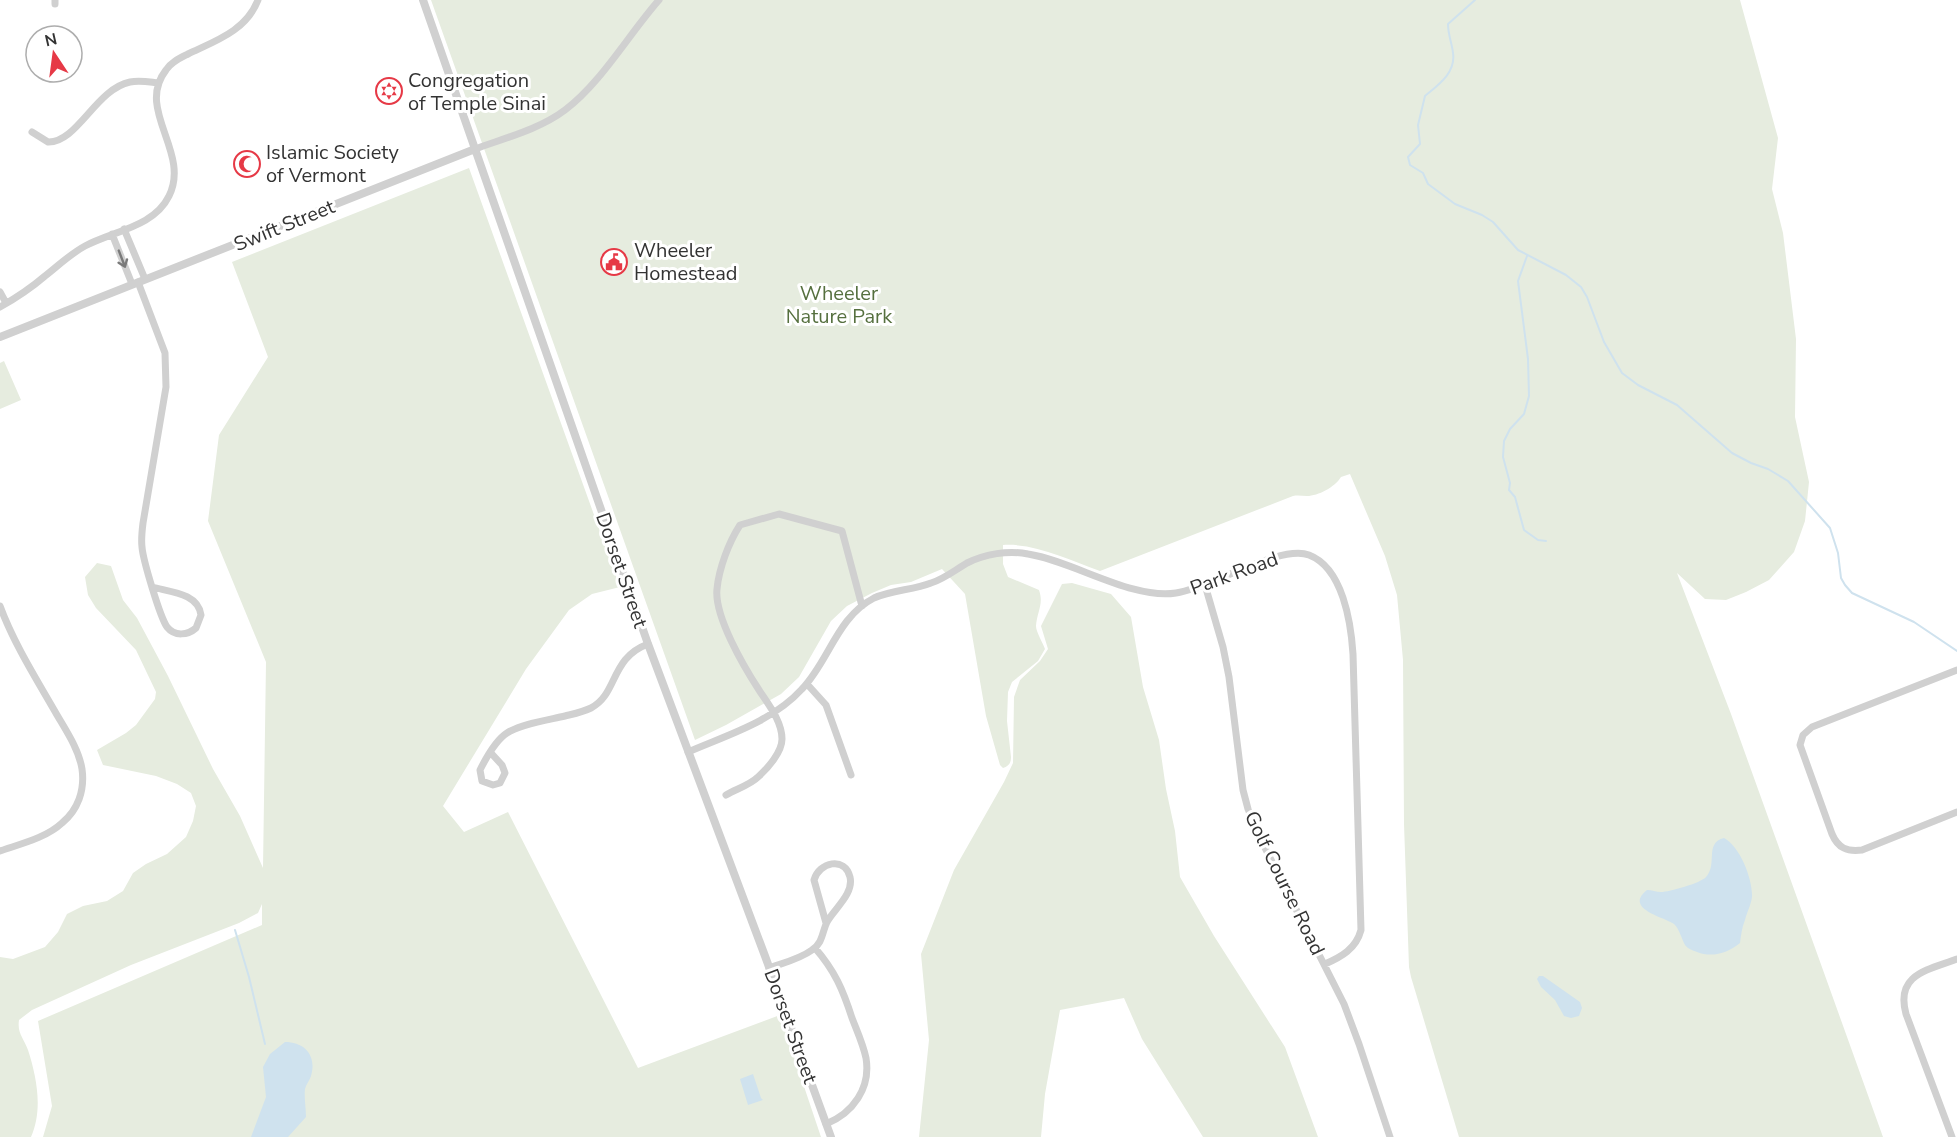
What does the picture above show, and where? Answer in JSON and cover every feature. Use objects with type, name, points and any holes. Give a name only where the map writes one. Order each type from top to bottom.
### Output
[{"type":"street","points":[[0,292],[3,305],[34,285],[75,252],[150,218],[161,209],[169,197],[174,180],[175,164],[157,111],[158,84],[165,70],[176,60],[236,29],[247,19],[258,0]]},
{"type":"street","name":"Dorset Street","points":[[423,0],[648,645],[831,1137]]},
{"type":"street","name":"Swift Street","points":[[0,337],[553,118],[579,98],[658,0]]},
{"type":"street","points":[[32,132],[48,142],[59,141],[117,87],[137,81],[158,84]]},
{"type":"street","points":[[124,229],[138,282],[162,345],[166,373],[166,387],[142,532],[143,555],[152,587],[170,630],[184,634],[196,628],[201,615],[196,602],[190,598],[152,587]]},
{"type":"street","points":[[112,234],[138,282]]},
{"type":"street","points":[[726,795],[758,778],[775,757],[783,740],[774,713],[748,672],[722,620],[717,590],[730,541],[740,525],[779,514],[842,531],[862,606]]},
{"type":"street","name":"Park Road","points":[[688,752],[774,713],[792,700],[821,665],[845,622],[862,606],[887,593],[930,584],[973,560],[1007,553],[1037,556],[1149,592],[1176,593],[1205,585],[1276,557],[1297,552],[1308,555],[1321,562],[1332,575],[1341,594],[1351,629],[1353,654],[1361,924],[1359,936],[1353,947],[1342,956],[1325,964]]},
{"type":"street","name":"Golf Course Road","points":[[1205,585],[1229,677],[1243,790],[1248,809],[1260,838],[1325,964],[1351,1021],[1390,1137]]},
{"type":"street","points":[[0,606],[9,629],[74,746],[82,773],[82,789],[76,806],[61,825],[0,851]]},
{"type":"street","points":[[491,753],[502,765],[505,773],[500,783],[493,785],[482,781],[480,774],[482,766],[491,753],[502,738],[512,730],[591,708],[604,696],[629,654],[648,645]]},
{"type":"street","points":[[1957,670],[1812,727],[1803,735],[1800,745],[1832,834],[1837,844],[1844,849],[1862,850],[1957,812]]},
{"type":"street","points":[[807,684],[826,705],[851,775]]},
{"type":"street","points":[[769,968],[805,955],[815,948],[822,937],[826,923],[851,884],[846,868],[835,863],[819,868],[814,880],[826,923]]},
{"type":"street","points":[[815,948],[827,962],[842,987],[867,1063],[865,1085],[858,1100],[841,1117],[826,1124]]},
{"type":"street","points":[[1952,1137],[1906,1014],[1904,994],[1907,984],[1916,976],[1957,959]]},
{"type":"green space","name":"Wheeler Nature Park","points":[[431,0],[1740,0],[1778,138],[1772,189],[1783,233],[1796,339],[1795,417],[1809,482],[1805,521],[1794,552],[1769,580],[1746,592],[1726,600],[1705,599],[1677,573],[1731,714],[1883,1137],[1459,1137],[1409,967],[1404,824],[1403,660],[1397,595],[1385,556],[1350,474],[1341,477],[1321,493],[1311,496],[1293,496],[1100,571],[1040,549],[1003,545],[1003,564],[1008,577],[1039,590],[1041,604],[1036,626],[1045,649],[1038,661],[1012,682],[1008,692],[1007,721],[1011,761],[1003,768],[1000,765],[986,716],[965,594],[942,569],[911,582],[891,585],[847,606],[831,621],[799,677],[781,694],[695,740]]},
{"type":"green space","points":[[469,168],[620,587],[592,594],[569,610],[526,669],[443,806],[464,832],[508,812],[638,1068],[780,1015],[821,1137],[43,1137],[52,1106],[38,1021],[262,925],[262,904],[258,913],[239,923],[131,965],[32,1010],[19,1020],[20,1032],[34,1072],[37,1116],[31,1137],[0,1137],[0,957],[13,959],[45,947],[58,932],[67,914],[83,906],[107,901],[123,891],[133,873],[167,854],[186,837],[196,806],[191,793],[177,784],[156,776],[103,765],[97,750],[136,725],[155,699],[156,692],[136,650],[96,608],[88,595],[85,577],[97,563],[111,566],[123,600],[137,618],[168,676],[213,769],[240,816],[263,868],[266,662],[208,521],[219,435],[268,357],[232,262]]},
{"type":"green space","points":[[4,361],[21,400],[0,409],[0,363]]},
{"type":"green space","points":[[1072,583],[1111,594],[1131,617],[1143,687],[1159,740],[1175,831],[1180,877],[1214,936],[1285,1047],[1318,1137],[1203,1137],[1142,1039],[1124,998],[1060,1010],[1045,1094],[1041,1137],[919,1137],[929,1040],[921,954],[954,870],[1013,763],[1014,697],[1020,680],[1040,661],[1048,649],[1041,626],[1062,584]]},
{"type":"water","points":[[1724,838],[1735,848],[1744,864],[1752,890],[1751,900],[1740,943],[1720,954],[1708,955],[1686,946],[1674,924],[1648,912],[1640,902],[1647,890],[1665,892],[1685,887],[1706,877],[1711,866],[1714,844]]},
{"type":"water","points":[[1543,976],[1580,1002],[1582,1008],[1579,1016],[1571,1018],[1564,1016],[1555,1000],[1541,987],[1537,979]]},
{"type":"water","points":[[285,1042],[304,1047],[311,1056],[312,1069],[305,1089],[306,1117],[288,1137],[251,1137],[266,1097],[263,1067],[270,1054]]},
{"type":"water","points":[[753,1074],[763,1100],[748,1105],[740,1079]]},
{"type":"waterway","points":[[1475,0],[1448,24],[1453,53],[1452,67],[1445,78],[1425,96],[1418,125],[1420,144],[1408,157],[1410,165],[1423,173],[1428,184],[1455,204],[1493,222],[1518,250],[1566,275],[1581,287],[1604,342],[1622,373],[1638,385],[1677,405],[1732,453],[1788,481],[1830,528],[1838,553],[1841,578],[1852,593],[1914,622],[1957,651]]},
{"type":"waterway","points":[[1527,256],[1518,281],[1528,359],[1529,396],[1524,414],[1510,429],[1504,441],[1503,457],[1510,483],[1509,490],[1515,497],[1524,530],[1538,540],[1546,541]]},
{"type":"waterway","points":[[235,930],[265,1044]]},
{"type":"place","name":"Congregation of Temple Sinai","points":[[389,91]]},
{"type":"place","name":"Islamic Society of Vermont","points":[[247,164]]},
{"type":"place","name":"Wheeler Homestead","points":[[614,262]]}]
